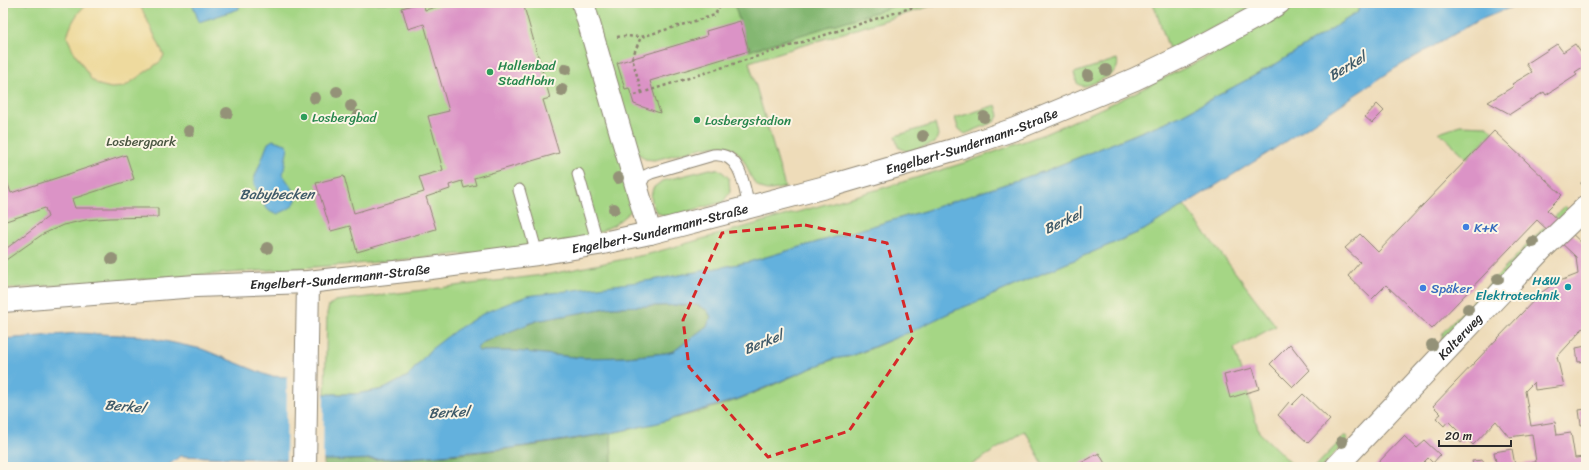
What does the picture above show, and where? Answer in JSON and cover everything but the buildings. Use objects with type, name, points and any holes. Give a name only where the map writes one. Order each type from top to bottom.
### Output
[{"type":"street","points":[[584,3],[650,233]]},
{"type":"street","name":"Engelbert-Sundermann-Straße","points":[[3,301],[196,286],[308,282],[537,254],[598,244],[650,233],[749,208],[938,154],[1015,129],[1135,79],[1187,54],[1279,3]]},
{"type":"street","name":"Kalterweg","points":[[1336,467],[1542,249],[1586,207]]},
{"type":"street","points":[[305,467],[305,377],[308,282]]},
{"type":"lane","points":[[638,189],[645,176],[651,173],[721,154],[729,156],[736,163],[741,174],[749,208]]},
{"type":"lane","points":[[578,174],[598,244]]},
{"type":"lane","points":[[519,190],[537,254]]},
{"type":"path","points":[[642,93],[632,58],[640,37],[715,15],[721,3]]},
{"type":"path","points":[[612,102],[747,58],[926,3]]},
{"type":"highlighted area","points":[[805,225],[887,243],[913,337],[849,431],[768,457],[689,367],[683,320],[722,233]]},
{"type":"green space","name":"Losbergbad","points":[[3,3],[941,3],[749,62],[785,187],[770,190],[756,185],[740,155],[727,146],[712,146],[654,160],[645,159],[638,153],[632,210],[614,225],[584,239],[514,249],[356,264],[3,289]]},
{"type":"green space","points":[[739,3],[905,3],[749,51],[735,7],[740,5]]},
{"type":"green space","points":[[1153,3],[1258,3],[1241,14],[1169,49]]},
{"type":"green space","points":[[1295,3],[1359,3],[1358,12],[1276,64],[1180,116],[1045,171],[924,211],[749,262],[653,280],[430,350],[408,376],[384,389],[355,394],[325,394],[327,313],[329,306],[335,301],[551,274],[649,254],[883,188],[967,162],[1047,133],[1120,100],[1211,55],[1272,19]]},
{"type":"green space","points":[[1117,59],[1117,68],[1109,75],[1086,86],[1081,86],[1077,83],[1074,73]]},
{"type":"green space","points":[[996,105],[999,115],[994,122],[965,134],[958,128],[955,118]]},
{"type":"green space","points":[[935,124],[938,135],[935,143],[908,152],[898,147],[895,136]]},
{"type":"green space","points":[[1460,125],[1487,126],[1494,131],[1467,158],[1439,132]]},
{"type":"green space","points":[[710,169],[720,170],[729,178],[730,192],[723,202],[670,216],[662,215],[656,211],[651,197],[653,188],[662,181]]},
{"type":"green space","points":[[1184,205],[1276,326],[1234,348],[1259,432],[1295,467],[1044,467],[1025,431],[968,467],[612,467],[611,433],[722,405],[834,359],[852,356],[868,350],[1144,230]]},
{"type":"green space","points":[[1565,206],[1568,209],[1441,343],[1443,332]]},
{"type":"green space","points":[[697,305],[707,310],[711,317],[707,326],[674,351],[666,353],[627,357],[584,358],[515,351],[479,351],[476,348],[484,342],[536,321],[612,307]]},
{"type":"green space","points":[[611,433],[612,467],[324,467],[324,460],[396,459],[468,453],[540,445]]},
{"type":"green space","points":[[1345,436],[1348,439],[1322,467],[1315,467]]},
{"type":"sand","points":[[88,3],[139,3],[164,55],[161,61],[124,87],[111,88],[99,85],[91,79],[73,50],[67,37],[75,18]]},
{"type":"water","points":[[192,3],[239,3],[239,9],[199,22]]},
{"type":"water","name":"Berkel","points":[[1359,3],[1522,3],[1477,21],[1394,69],[1268,153],[1144,230],[951,312],[910,332],[851,356],[833,359],[738,399],[658,423],[611,433],[512,448],[420,457],[346,460],[287,460],[180,456],[166,467],[3,467],[3,339],[79,333],[141,336],[202,349],[269,376],[287,377],[325,394],[355,394],[384,389],[408,376],[430,350],[456,330],[486,312],[527,296],[653,280],[749,262],[924,211],[1045,171],[1180,116],[1276,64],[1358,12]],"holes":[[[697,305],[707,310],[711,317],[707,326],[674,351],[666,353],[627,357],[584,358],[515,351],[479,351],[477,348],[484,342],[536,321],[612,307]]]},
{"type":"water","name":"Babybecken","points":[[273,140],[286,144],[288,147],[283,175],[297,195],[297,199],[293,205],[287,210],[277,214],[272,213],[265,207],[254,183],[254,179],[268,143]]},
{"type":"pier","points":[[287,377],[292,377],[324,391],[323,462],[286,462]]},
{"type":"place","name":"Hallenbad Stadtlohn","points":[[490,72]]},
{"type":"place","name":"Losbergbad","points":[[304,117]]},
{"type":"place","name":"Losbergstadion","points":[[697,120]]},
{"type":"place","name":"K+K","points":[[1466,227]]},
{"type":"place","name":"H&W Elektrotechnik","points":[[1568,287]]},
{"type":"place","name":"Späker","points":[[1423,288]]},
{"type":"park label","name":"Losbergpark","points":[[141,141]]}]
